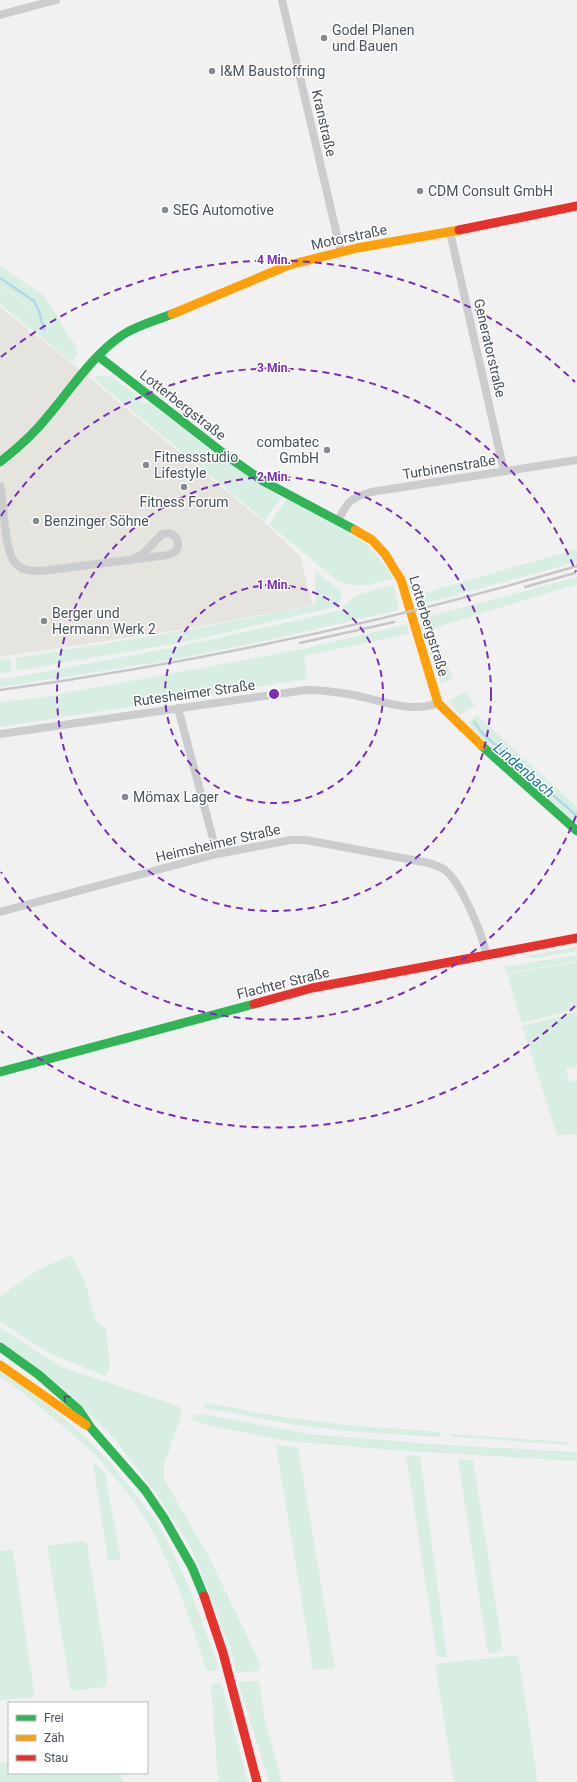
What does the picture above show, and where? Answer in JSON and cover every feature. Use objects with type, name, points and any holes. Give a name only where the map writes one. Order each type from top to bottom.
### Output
[{"type":"street","points":[[0,15],[28,6],[56,0]]},
{"type":"street","name":"Kranstraße","points":[[282,0],[341,252]]},
{"type":"street","name":"Motorstraße","points":[[0,462],[24,444],[98,356],[113,341],[132,330],[289,265],[341,252],[450,232],[577,206]]},
{"type":"street","name":"Generatorstraße","points":[[450,232],[504,471]]},
{"type":"street","name":"Lotterbergstraße","points":[[98,356],[263,482],[372,540],[386,554],[401,580],[438,703],[454,720],[577,830]]},
{"type":"street","name":"Turbinenstraße","points":[[338,521],[346,504],[353,499],[371,492],[577,460]]},
{"type":"street","points":[[0,486],[9,550],[13,560],[22,568],[29,571],[41,571],[131,560],[173,554],[178,547],[177,539],[170,534],[162,534],[143,554],[131,560]]},
{"type":"street","name":"Rutesheimer Straße","points":[[0,734],[306,690],[332,691],[421,708],[438,703]]},
{"type":"street","points":[[178,708],[217,854]]},
{"type":"street","name":"Heimsheimer Straße","points":[[0,912],[217,854],[291,840],[306,840],[435,865],[446,870],[454,879],[478,926],[486,954]]},
{"type":"street","name":"Flachter Straße","points":[[0,1072],[312,988],[577,938]]},
{"type":"street","points":[[0,1347],[63,1394],[79,1410],[91,1428],[119,1457],[145,1490],[164,1518],[192,1567],[209,1609],[223,1653],[257,1782]]},
{"type":"street","points":[[0,1365],[73,1417],[91,1428]]},
{"type":"shaded area","points":[[0,307],[75,366],[266,524],[300,556],[313,605],[185,629],[0,657]]},
{"type":"green space","points":[[0,266],[44,296],[58,317],[67,335],[75,344],[78,353],[72,362],[0,304],[0,285],[27,306],[30,311],[27,305],[0,284]]},
{"type":"green space","points":[[99,375],[112,377],[136,394],[134,396],[145,404],[148,402],[281,498],[265,521],[93,378]]},
{"type":"green space","points":[[288,498],[367,544],[389,571],[393,579],[364,585],[350,585],[335,579],[269,524]]},
{"type":"green space","points":[[577,549],[577,562],[416,606],[413,596]]},
{"type":"green space","points":[[315,571],[342,592],[340,601],[335,607],[189,641],[17,671],[15,658],[188,630],[315,605]]},
{"type":"green space","points":[[577,577],[577,584],[421,632],[420,619]]},
{"type":"green space","points":[[394,585],[399,610],[265,641],[172,660],[0,687],[0,679],[176,647],[338,611],[356,595]]},
{"type":"green space","points":[[407,624],[409,634],[304,656],[307,679],[0,727],[0,702],[44,697],[303,649]]},
{"type":"green space","points":[[436,638],[453,678],[441,684],[427,642]]},
{"type":"green space","points":[[11,658],[12,672],[0,673],[0,659]]},
{"type":"green space","points":[[465,692],[475,705],[460,715],[448,701]]},
{"type":"green space","points":[[477,715],[577,807],[577,824],[471,729],[469,722]]},
{"type":"green space","points":[[577,947],[577,951],[536,958],[520,958],[533,954]]},
{"type":"green space","points":[[577,955],[577,961],[507,973],[504,967]]},
{"type":"green space","points":[[577,962],[577,1009],[522,1023],[507,974]]},
{"type":"green space","points":[[577,1012],[577,1066],[566,1069],[569,1082],[577,1080],[577,1134],[557,1135],[522,1026]]},
{"type":"green space","points":[[71,1255],[85,1282],[96,1321],[106,1329],[110,1367],[105,1376],[51,1354],[0,1322],[0,1296],[38,1270]]},
{"type":"green space","points":[[0,1328],[62,1367],[178,1406],[182,1413],[164,1465],[164,1479],[209,1557],[261,1665],[258,1671],[236,1673],[232,1654],[190,1546],[155,1492],[114,1438],[61,1386],[0,1341]]},
{"type":"green space","points":[[0,1371],[40,1399],[77,1429],[110,1463],[156,1522],[172,1550],[193,1599],[218,1666],[215,1671],[207,1671],[184,1604],[164,1554],[134,1501],[91,1451],[58,1422],[11,1384],[0,1377]]},
{"type":"green space","points":[[205,1402],[270,1415],[345,1425],[441,1432],[440,1437],[346,1431],[296,1425],[205,1408]]},
{"type":"green space","points":[[201,1414],[309,1434],[445,1445],[577,1452],[577,1461],[406,1451],[287,1441],[204,1424],[191,1419],[195,1415]]},
{"type":"green space","points":[[450,1434],[568,1442],[569,1445],[456,1437],[451,1436]]},
{"type":"green space","points":[[276,1445],[298,1447],[335,1668],[313,1670]]},
{"type":"green space","points":[[406,1455],[420,1456],[447,1657],[437,1657]]},
{"type":"green space","points":[[458,1459],[473,1460],[503,1651],[488,1654]]},
{"type":"green space","points":[[93,1462],[105,1473],[121,1560],[108,1561]]},
{"type":"green space","points":[[83,1541],[87,1543],[108,1676],[105,1687],[71,1691],[47,1546]]},
{"type":"green space","points":[[13,1550],[35,1697],[0,1700],[0,1551]]},
{"type":"green space","points":[[518,1655],[538,1782],[454,1782],[435,1664]]},
{"type":"green space","points":[[259,1681],[264,1716],[282,1782],[269,1782],[238,1682]]},
{"type":"green space","points":[[221,1682],[248,1782],[218,1782],[211,1684]]},
{"type":"green space","points":[[8,1762],[8,1774],[121,1774],[123,1782],[0,1782],[0,1763]]},
{"type":"waterway","name":"Lindenbach","points":[[0,278],[34,301],[39,311],[44,330]]},
{"type":"waterway","name":"Lindenbach","points":[[474,722],[483,734],[577,816]]},
{"type":"railway","points":[[0,690],[146,667],[291,639],[435,605],[577,566]]},
{"type":"railway","points":[[525,587],[575,573]]},
{"type":"railway","points":[[300,643],[394,622]]},
{"type":"traffic: fast","points":[[0,462],[37,429],[102,351],[124,334],[135,328],[172,314]]},
{"type":"traffic: fast","points":[[98,356],[227,456],[263,481],[355,530]]},
{"type":"traffic: fast","points":[[482,746],[577,831]]},
{"type":"traffic: fast","points":[[0,1072],[254,1004]]},
{"type":"traffic: fast","points":[[0,1347],[39,1375],[79,1410],[91,1428],[145,1490],[164,1518],[192,1567],[204,1596]]},
{"type":"traffic: slow","points":[[172,314],[289,265],[357,248],[459,230]]},
{"type":"traffic: slow","points":[[355,530],[372,540],[385,554],[401,580],[438,703],[482,746]]},
{"type":"traffic: slow","points":[[0,1365],[86,1425]]},
{"type":"traffic: jam","points":[[459,230],[577,206]]},
{"type":"traffic: jam","points":[[254,1004],[312,988],[577,938]]},
{"type":"traffic: jam","points":[[204,1596],[223,1653],[257,1782]]},
{"type":"place","name":"Godel Planen und Bauen","points":[[324,38]]},
{"type":"place","name":"I&M Baustoffring","points":[[212,71]]},
{"type":"place","name":"CDM Consult GmbH","points":[[420,191]]},
{"type":"place","name":"SEG Automotive","points":[[165,210]]},
{"type":"place","name":"combatec GmbH","points":[[327,450]]},
{"type":"place","name":"Fitnessstudio Lifestyle","points":[[146,465]]},
{"type":"place","name":"Fitness Forum","points":[[184,487]]},
{"type":"place","name":"Benzinger Söhne","points":[[36,521]]},
{"type":"place","name":"Berger und Hermann Werk 2","points":[[44,621]]},
{"type":"place","name":"Mömax Lager","points":[[125,797]]}]
